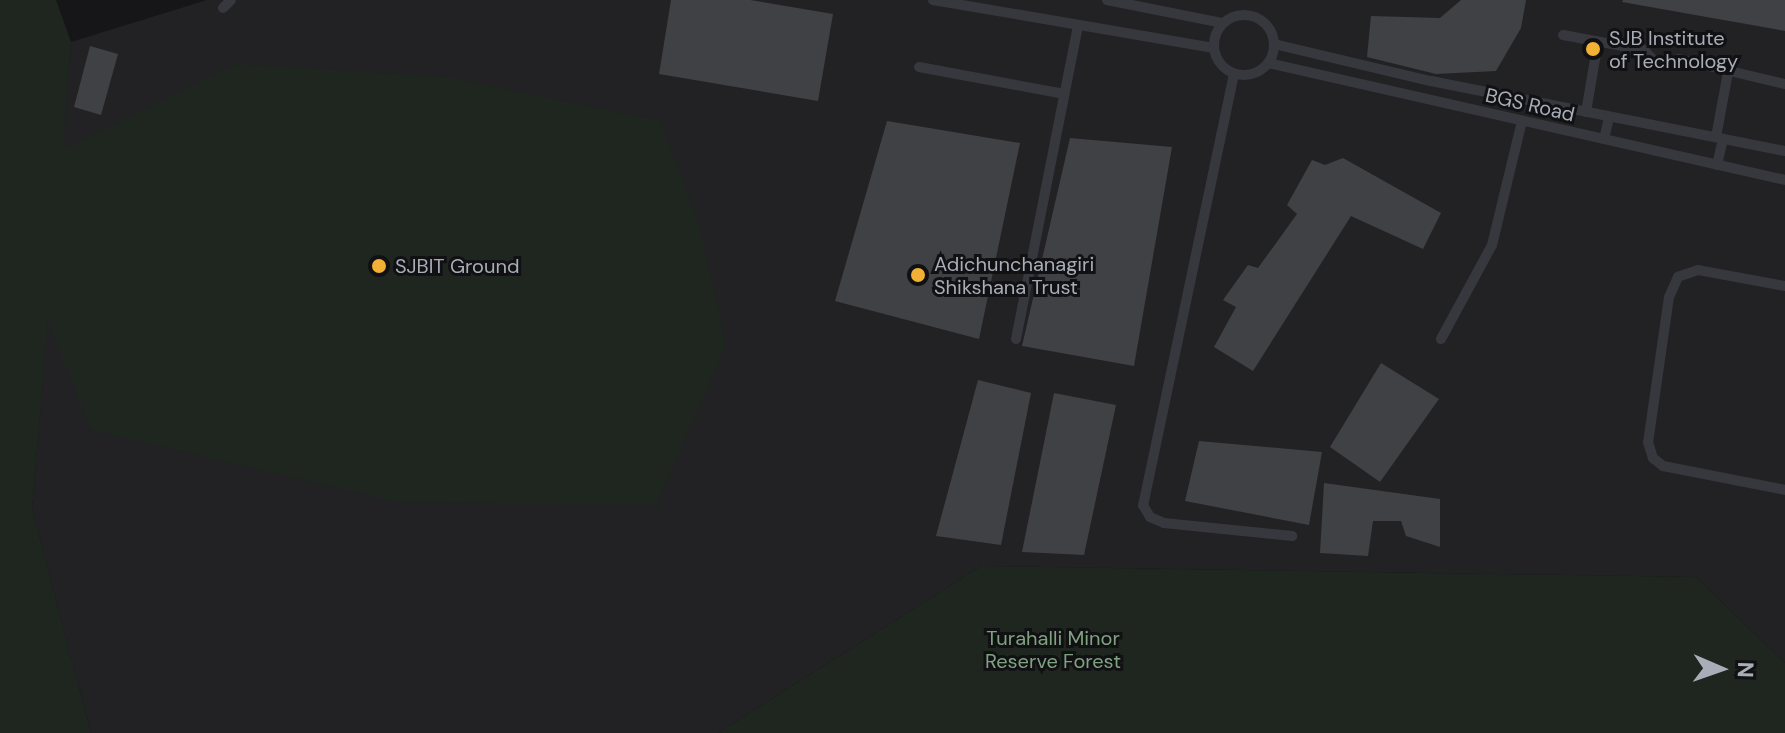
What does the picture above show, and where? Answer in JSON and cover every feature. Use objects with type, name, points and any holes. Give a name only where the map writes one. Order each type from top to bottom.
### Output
[{"type":"lane","points":[[933,0],[1214,48]]},
{"type":"lane","points":[[1107,0],[1222,23],[1249,14],[1267,25],[1274,44],[1268,63],[1252,74],[1234,74],[1220,64],[1214,48],[1222,23]]},
{"type":"lane","points":[[1249,14],[1252,0]]},
{"type":"lane","points":[[1016,339],[1078,25]]},
{"type":"lane","points":[[1563,35],[1644,50],[1659,66],[1679,59],[1785,84]]},
{"type":"lane","points":[[1586,112],[1598,42]]},
{"type":"lane","name":"BGS Road","points":[[1274,44],[1609,117],[1785,151]]},
{"type":"lane","name":"BGS Road","points":[[1268,63],[1785,180]]},
{"type":"lane","points":[[919,67],[1065,94]]},
{"type":"lane","points":[[1717,165],[1728,72]]},
{"type":"lane","points":[[1234,74],[1143,505],[1150,517],[1164,523],[1292,536]]},
{"type":"lane","points":[[1604,139],[1609,117]]},
{"type":"lane","points":[[1441,339],[1492,245],[1522,121]]},
{"type":"lane","points":[[1785,286],[1698,270],[1678,277],[1669,297],[1648,442],[1653,458],[1663,466],[1785,490]]},
{"type":"shaded area","name":"Adichunchanagiri Shikshana Trust","points":[[207,0],[1785,0],[1785,663],[1696,577],[981,566],[718,733],[91,733],[32,509],[71,42]]},
{"type":"green space","name":"SJBIT Ground","points":[[0,0],[56,0],[71,42],[63,149],[237,64],[449,77],[660,121],[698,220],[726,346],[656,506],[393,501],[91,430],[48,322],[32,509],[91,733],[0,733]]},
{"type":"green space","name":"Turahalli Minor Reserve Forest","points":[[981,566],[1696,577],[1785,663],[1785,733],[718,733]]},
{"type":"building","points":[[671,0],[750,0],[833,14],[818,101],[659,74]]},
{"type":"building","points":[[1461,0],[1526,0],[1521,28],[1496,71],[1436,74],[1367,57],[1371,16],[1440,18]]},
{"type":"building","points":[[1785,0],[1785,31],[1622,2]]},
{"type":"building","points":[[90,46],[118,54],[101,115],[74,107]]},
{"type":"building","points":[[887,121],[1020,143],[979,339],[835,301]]},
{"type":"building","points":[[1070,138],[1172,147],[1134,366],[1022,346]]},
{"type":"building","points":[[1343,158],[1441,213],[1423,249],[1351,216],[1253,371],[1214,347],[1236,307],[1223,300],[1248,265],[1258,268],[1297,214],[1287,205],[1312,160],[1325,165]]},
{"type":"building","points":[[1381,363],[1439,399],[1380,482],[1330,447]]},
{"type":"building","points":[[978,380],[1031,393],[1001,545],[936,536]]},
{"type":"building","points":[[1054,393],[1116,405],[1084,555],[1022,552]]},
{"type":"building","points":[[1199,441],[1322,452],[1309,525],[1185,501]]},
{"type":"building","points":[[1324,483],[1440,499],[1440,547],[1406,536],[1401,521],[1373,521],[1368,556],[1320,553]]},
{"type":"place","name":"SJB Institute of Technology","points":[[1593,49]]},
{"type":"place","name":"SJBIT Ground","points":[[379,266]]},
{"type":"place","name":"Adichunchanagiri Shikshana Trust","points":[[918,275]]}]
